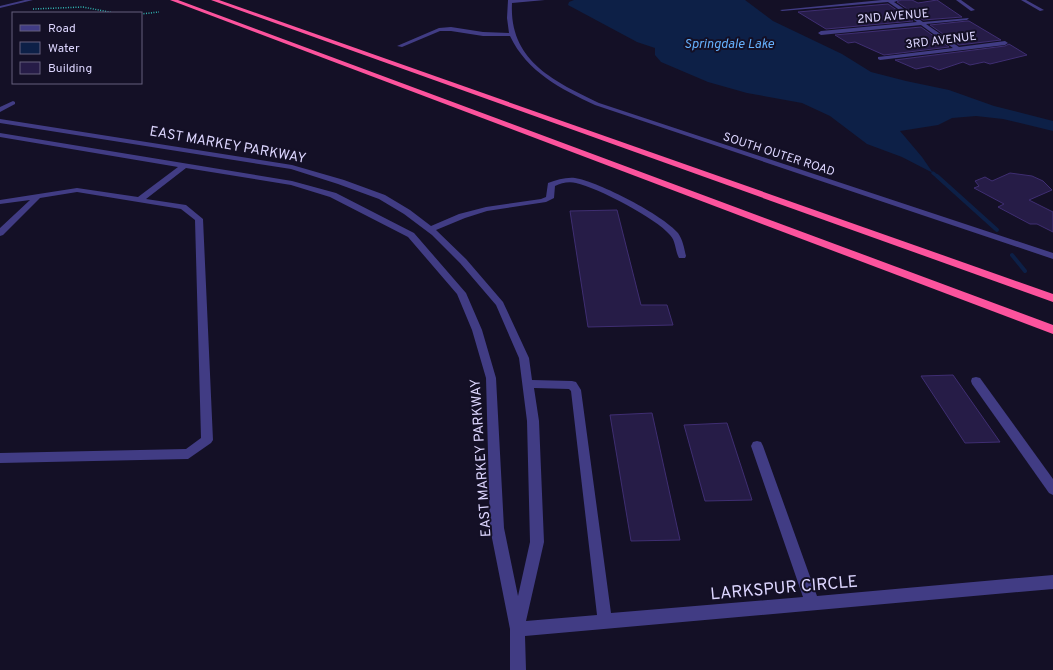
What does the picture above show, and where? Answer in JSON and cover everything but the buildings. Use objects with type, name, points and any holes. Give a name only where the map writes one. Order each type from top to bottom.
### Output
[{"type":"highway","points":[[174,0],[1053,330]]},
{"type":"highway","points":[[214,0],[1053,298]]},
{"type":"street","points":[[0,8],[31,0]]},
{"type":"street","points":[[400,46],[439,30],[451,29],[514,39],[509,19],[510,1],[543,0]]},
{"type":"street","points":[[888,0],[957,48]]},
{"type":"street","points":[[782,10],[898,0]]},
{"type":"street","points":[[958,0],[974,10]]},
{"type":"street","points":[[1023,0],[1042,10]]},
{"type":"street","name":"2ND AVENUE","points":[[821,33],[967,19]]},
{"type":"street","name":"SOUTH OUTER ROAD","points":[[514,39],[525,57],[546,76],[577,95],[607,108],[1053,256]]},
{"type":"street","name":"3RD AVENUE","points":[[880,58],[1005,43]]},
{"type":"street","points":[[0,110],[13,103]]},
{"type":"street","name":"EAST MARKEY PARKWAY","points":[[0,121],[292,167],[341,182],[382,197],[407,212],[430,229],[463,261],[500,304],[524,358],[528,384],[533,421],[537,542],[517,629]]},
{"type":"street","name":"EAST MARKEY PARKWAY","points":[[0,135],[292,183],[333,195],[411,235],[461,293],[478,330],[491,378],[497,528],[517,629]]},
{"type":"street","points":[[140,200],[185,165]]},
{"type":"street","points":[[430,229],[466,213],[496,207],[543,201],[550,198],[551,185],[560,181],[576,181],[594,186],[665,224],[675,235],[682,256]]},
{"type":"street","points":[[0,202],[77,190],[183,207],[199,219],[207,440],[188,454],[0,458]]},
{"type":"street","points":[[0,233],[38,196]]},
{"type":"street","points":[[976,381],[1053,489]]},
{"type":"street","points":[[528,384],[572,385],[576,390],[605,621]]},
{"type":"street","points":[[757,446],[812,603]]},
{"type":"street","name":"LARKSPUR CIRCLE","points":[[517,629],[1053,582]]},
{"type":"street","points":[[517,629],[518,670]]},
{"type":"path","points":[[27,9],[83,7],[109,12]]},
{"type":"path","points":[[142,14],[159,12]]},
{"type":"water","name":"Springdale Lake","points":[[574,0],[745,0],[773,21],[842,54],[871,72],[949,90],[994,106],[1053,121],[1053,131],[1003,119],[976,116],[952,118],[938,125],[900,131],[922,157],[933,173],[902,157],[867,144],[830,116],[802,103],[747,93],[708,82],[661,62],[655,55],[655,48],[637,42],[568,5],[569,2]]},
{"type":"waterway","points":[[933,173],[938,177]]},
{"type":"waterway","points":[[937,176],[997,230]]},
{"type":"waterway","points":[[1012,255],[1025,271]]}]
